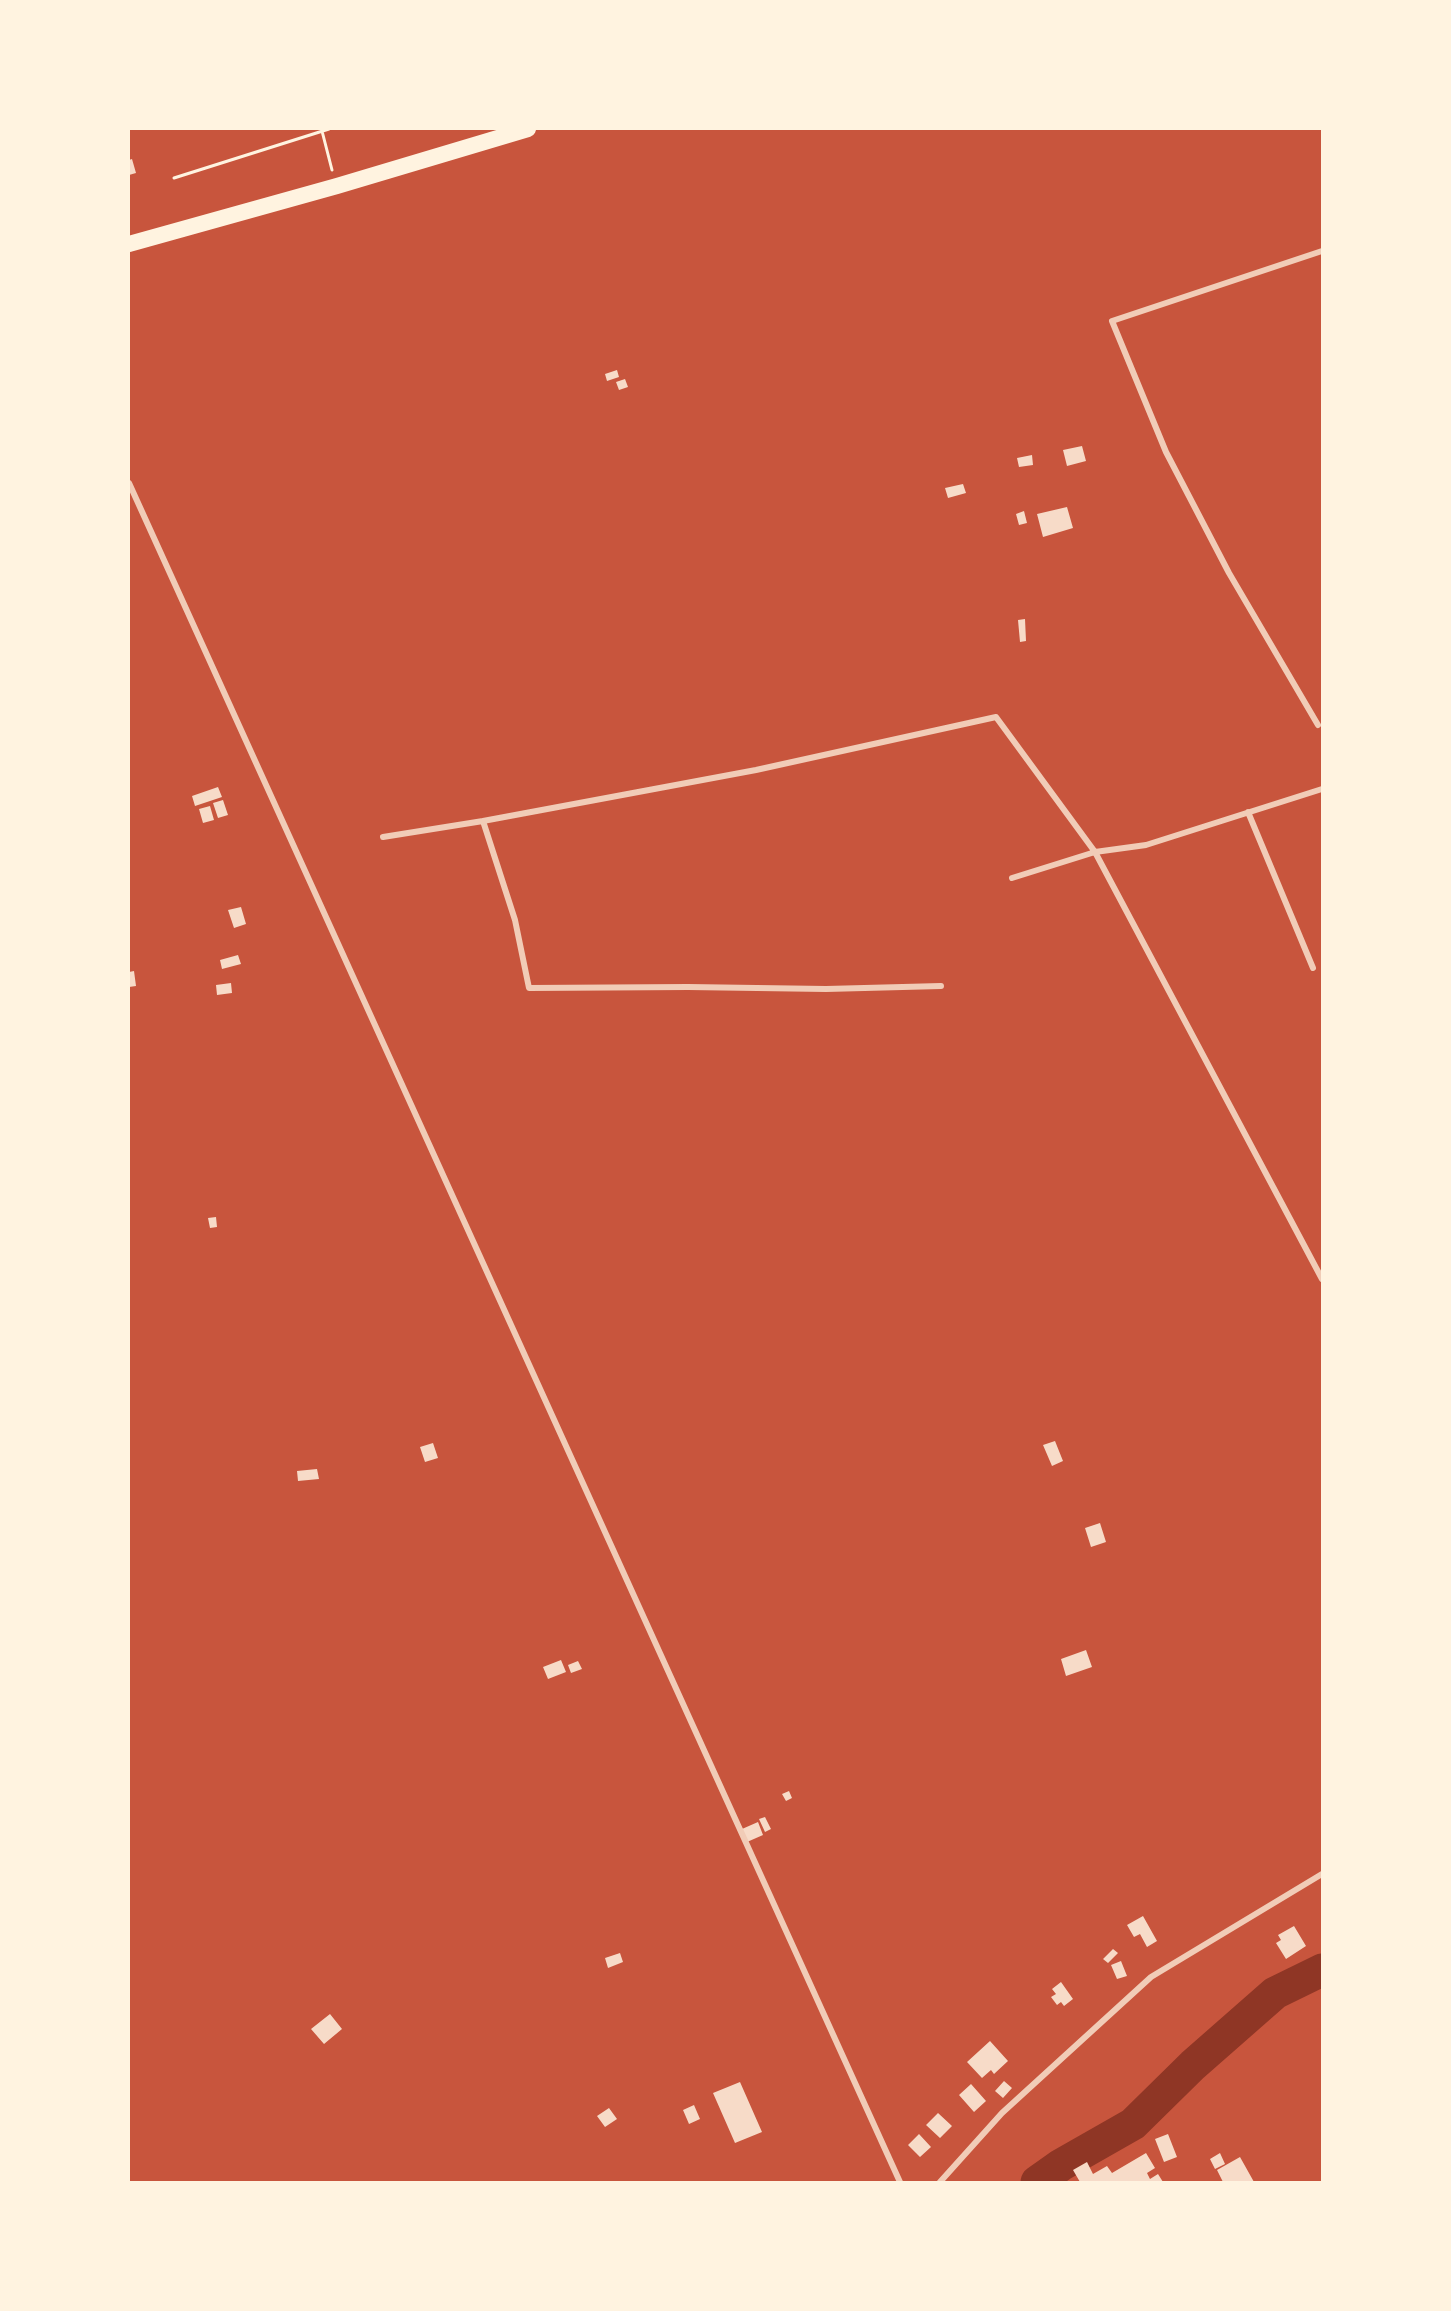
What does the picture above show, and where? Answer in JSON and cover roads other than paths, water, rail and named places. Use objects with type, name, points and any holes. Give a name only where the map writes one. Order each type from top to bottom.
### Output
[{"type":"highway","points":[[129,243],[336,186],[528,129]]},
{"type":"street","points":[[1321,726],[1229,573],[1166,452],[1112,321],[1322,250]]},
{"type":"street","points":[[129,483],[900,2182]]},
{"type":"street","points":[[383,837],[483,821],[756,770],[996,717],[1095,852],[1322,1279]]},
{"type":"street","points":[[1012,878],[1095,852],[1146,845],[1322,789]]},
{"type":"street","points":[[1248,812],[1313,968]]},
{"type":"street","points":[[483,821],[515,920],[529,988],[826,989],[940,986]]},
{"type":"street","points":[[940,2182],[1002,2113],[1151,1977],[1322,1874]]},
{"type":"waterway","points":[[1037,2182],[1061,2165],[1133,2124],[1193,2065],[1275,1993],[1322,1970]]}]
